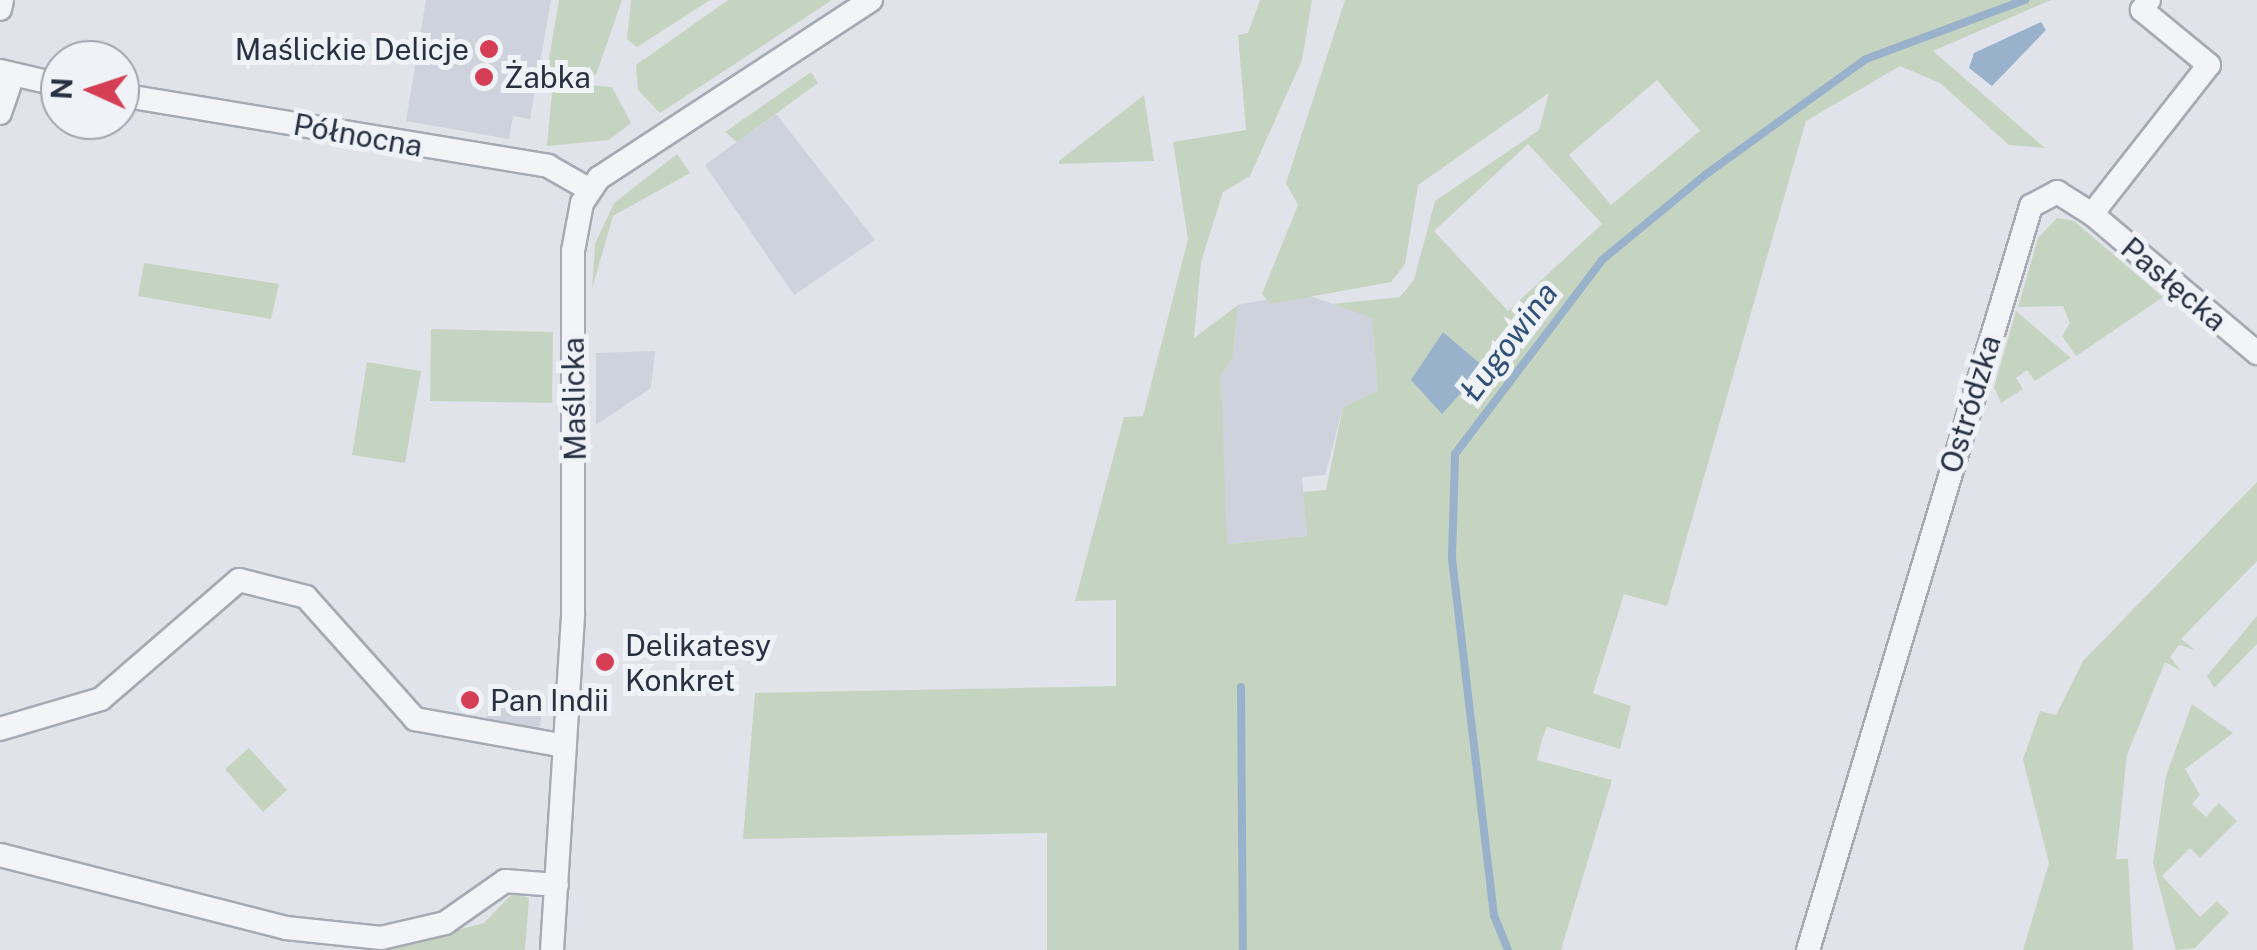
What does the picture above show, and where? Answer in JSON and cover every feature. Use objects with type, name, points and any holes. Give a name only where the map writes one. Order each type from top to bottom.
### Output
[{"type":"street","points":[[0,9],[2,0]]},
{"type":"street","points":[[590,190],[871,0]]},
{"type":"street","points":[[2092,214],[2209,65],[2142,10],[2149,0]]},
{"type":"street","points":[[0,113],[6,73],[40,81]]},
{"type":"street","name":"Północna","points":[[140,98],[548,166],[590,190]]},
{"type":"street","name":"Maślicka","points":[[552,950],[565,746],[573,251],[590,190]]},
{"type":"street","name":"Ostródzka","points":[[1808,950],[2031,206],[2057,192],[2092,214]]},
{"type":"street","name":"Pasłęcka","points":[[2092,214],[2257,353]]},
{"type":"street","points":[[0,729],[101,700],[239,580],[306,597],[415,719],[565,746]]},
{"type":"street","points":[[0,855],[284,939],[382,938],[445,923],[505,880],[557,885]]},
{"type":"shaded area","points":[[426,0],[551,0],[530,119],[513,116],[509,139],[406,121]]},
{"type":"shaded area","points":[[776,114],[875,240],[794,295],[705,165]]},
{"type":"shaded area","points":[[1301,293],[1372,317],[1378,390],[1343,407],[1325,475],[1302,477],[1307,536],[1226,544],[1221,375],[1233,357],[1238,305]]},
{"type":"shaded area","points":[[655,351],[651,388],[596,425],[596,353]]},
{"type":"shaded area","points":[[489,703],[542,709],[539,734],[486,723]]},
{"type":"green space","points":[[559,0],[622,0],[596,75],[547,71]]},
{"type":"green space","points":[[631,0],[710,0],[637,47],[627,39]]},
{"type":"green space","points":[[728,0],[832,0],[660,113],[638,90],[636,65]]},
{"type":"green space","points":[[1260,0],[1312,0],[1302,60],[1250,176],[1223,192],[1201,262],[1194,338],[1238,305],[1233,357],[1221,375],[1227,544],[1307,536],[1303,492],[1326,490],[1343,407],[1378,390],[1372,318],[1333,304],[1400,297],[1414,280],[1435,201],[1539,130],[1549,93],[1418,185],[1405,264],[1391,282],[1270,304],[1262,294],[1298,205],[1286,183],[1345,0],[2051,0],[1933,51],[2045,148],[2009,145],[1940,83],[1900,66],[1806,121],[1667,606],[1624,594],[1593,693],[1631,706],[1620,749],[1547,727],[1542,739],[1537,760],[1612,780],[1561,950],[1047,950],[1047,833],[743,839],[755,693],[1116,686],[1116,600],[1075,601],[1124,417],[1143,416],[1188,239],[1173,142],[1246,130],[1238,35],[1248,33]],"holes":[[[1657,80],[1700,131],[1611,205],[1569,155]],[[1528,144],[1602,224],[1508,311],[1434,231]]]},
{"type":"green space","points":[[811,72],[818,83],[737,142],[725,132]]},
{"type":"green space","points":[[564,83],[612,87],[631,123],[609,140],[547,146],[552,92]]},
{"type":"green space","points":[[1144,95],[1154,161],[1059,164],[1059,161]]},
{"type":"green space","points":[[677,154],[690,173],[613,216],[592,289],[595,244],[614,203]]},
{"type":"green space","points":[[2057,218],[2074,221],[2163,297],[2076,356],[2062,336],[2070,323],[2063,306],[2018,307],[2038,238]]},
{"type":"green space","points":[[144,263],[279,284],[271,319],[138,296]]},
{"type":"green space","points":[[2016,311],[2071,358],[2035,381],[2027,370],[2016,378],[2023,389],[2001,403],[1994,387]]},
{"type":"green space","points":[[431,329],[553,332],[552,403],[430,401]]},
{"type":"green space","points":[[367,362],[421,371],[405,463],[352,455]]},
{"type":"green space","points":[[2257,482],[2257,561],[2181,639],[2195,650],[2179,645],[2170,657],[2181,671],[2165,662],[2127,755],[2116,859],[2128,859],[2133,950],[2023,950],[2049,863],[2023,759],[2040,711],[2056,715],[2083,661]]},
{"type":"green space","points":[[2257,616],[2257,644],[2214,688],[2207,676]]},
{"type":"green space","points":[[2192,704],[2233,733],[2185,769],[2200,795],[2192,804],[2206,817],[2219,803],[2237,821],[2200,858],[2190,848],[2162,876],[2200,917],[2217,901],[2229,913],[2195,948],[2176,950],[2153,863],[2166,776]]},
{"type":"green space","points":[[249,748],[287,790],[263,812],[225,769]]},
{"type":"green space","points":[[513,893],[529,898],[525,950],[381,950],[484,923]]},
{"type":"water","points":[[2041,22],[2046,30],[1992,86],[1969,68],[1974,53]]},
{"type":"water","points":[[1443,332],[1484,367],[1442,414],[1411,380]]},
{"type":"waterway","name":"Ługowina","points":[[1508,950],[1494,916],[1452,557],[1455,454],[1602,260],[1705,175],[1866,59],[2025,0]]},
{"type":"waterway","points":[[1241,687],[1243,950]]},
{"type":"place","name":"Maślickie Delicje","points":[[489,49]]},
{"type":"place","name":"Żabka","points":[[484,77]]},
{"type":"place","name":"Delikatesy Konkret","points":[[605,662]]},
{"type":"place","name":"Pan Indii","points":[[470,700]]}]
